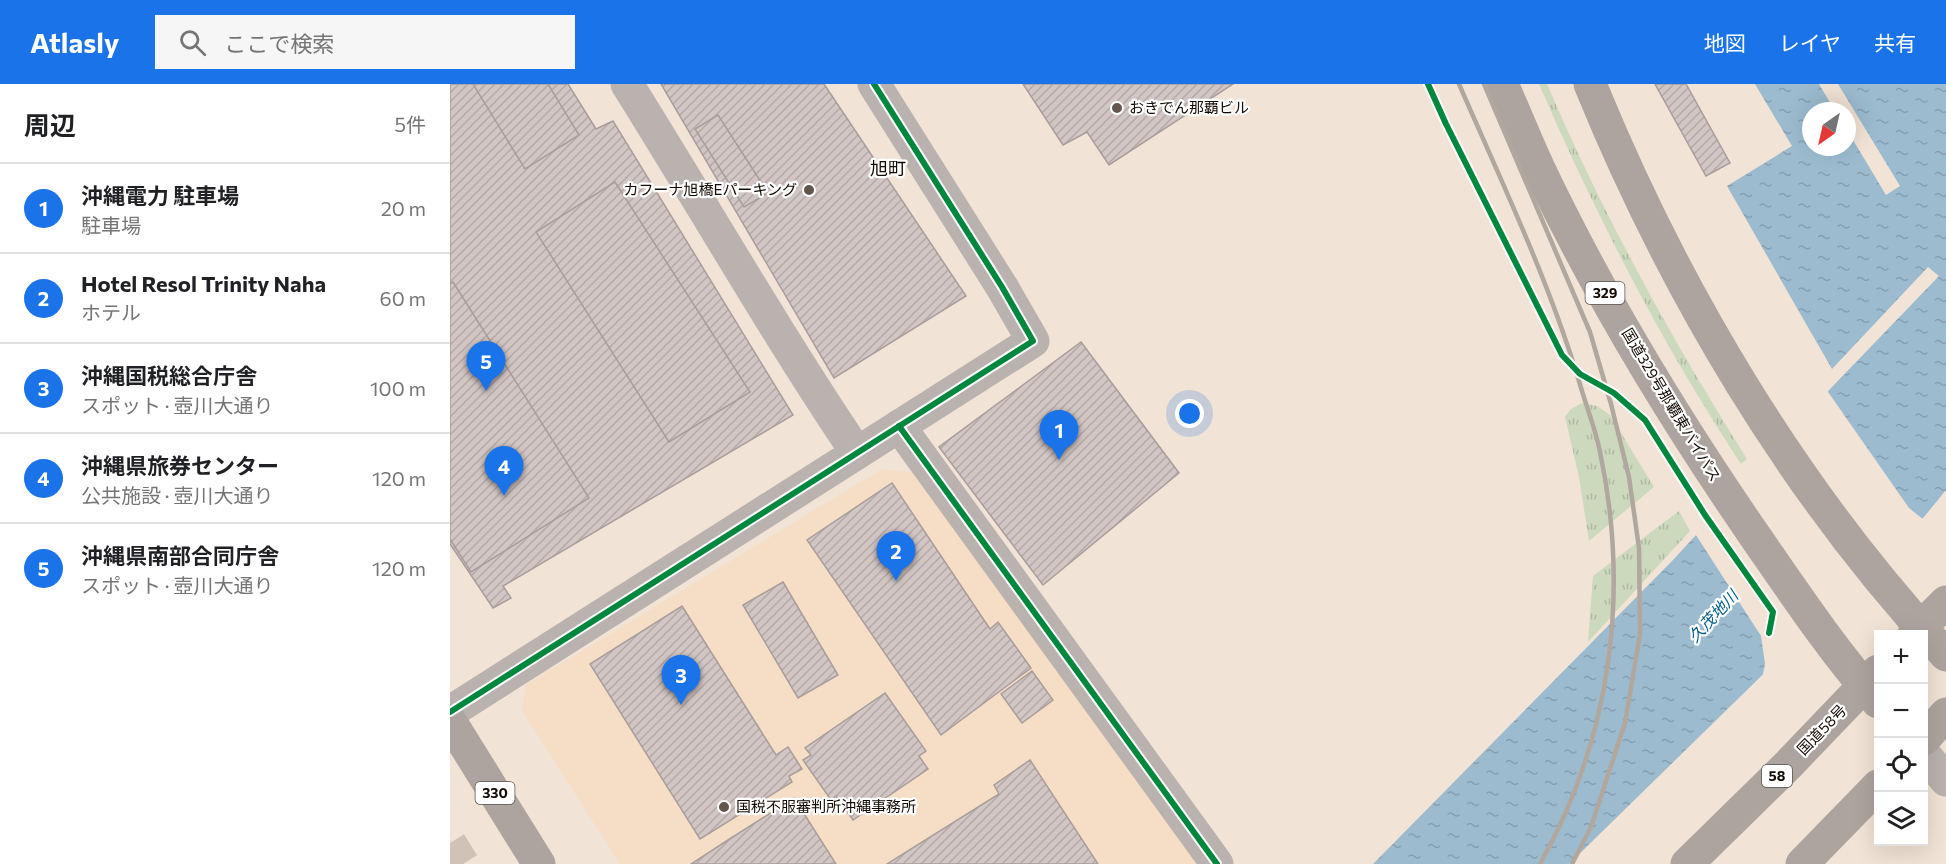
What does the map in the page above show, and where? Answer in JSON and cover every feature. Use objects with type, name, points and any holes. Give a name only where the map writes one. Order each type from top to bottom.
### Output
[{"type":"highway","name":"国道329号那覇東バイパス","points":[[1502,84],[1541,172],[1588,264],[1638,353],[1725,493],[1822,634],[1874,687]]},
{"type":"highway","points":[[1590,84],[1627,171],[1695,305],[1775,437],[1916,630]]},
{"type":"highway","points":[[1918,630],[1946,602]]},
{"type":"highway","points":[[1928,640],[1946,656]]},
{"type":"highway","name":"国道58号","points":[[1687,864],[1794,760],[1874,687]]},
{"type":"highway","points":[[1928,733],[1946,714]]},
{"type":"highway","name":"330","points":[[450,721],[540,864]]},
{"type":"highway","points":[[1802,864],[1874,790]]},
{"type":"street","points":[[627,84],[857,453]]},
{"type":"street","points":[[450,712],[1034,341],[1002,286],[874,84]]},
{"type":"street","points":[[899,426],[1217,864]]},
{"type":"street","points":[[1928,760],[1946,780]]},
{"type":"shaded area","points":[[882,469],[915,473],[1209,864],[620,864],[522,711],[526,685]]},
{"type":"green space","points":[[1539,84],[1547,84],[1591,181],[1665,322],[1747,459],[1741,464],[1684,373],[1632,279],[1607,231]]},
{"type":"green space","points":[[1582,403],[1597,406],[1610,415],[1654,487],[1589,541],[1579,477],[1565,417],[1571,409]]},
{"type":"green space","points":[[1679,511],[1690,531],[1588,642],[1593,576]]},
{"type":"water","name":"久茂地川","points":[[1755,84],[1819,84],[1830,102],[1802,102],[1802,156],[1856,156],[1856,145],[1886,195],[1900,186],[1856,114],[1856,102],[1849,102],[1838,84],[1946,84],[1946,490],[1924,517],[1569,864],[1373,864],[1673,560],[1831,388],[1939,276],[1928,267],[1832,369],[1727,186],[1792,146]]},
{"type":"pier","points":[[1826,389],[1909,508],[1924,520],[1762,679],[1765,664],[1761,636],[1694,532]]},
{"type":"building","points":[[450,84],[568,84],[596,129],[613,121],[793,415],[503,586],[511,598],[493,608],[450,544]]},
{"type":"building","points":[[473,84],[548,84],[579,135],[525,169]]},
{"type":"building","name":"カフーナ旭橋Eパーキング","points":[[661,84],[824,84],[966,296],[834,378]]},
{"type":"building","name":"おきでん那覇ビル","points":[[1023,84],[1233,84],[1109,165],[1087,132],[1063,145]]},
{"type":"building","points":[[1655,84],[1686,84],[1730,163],[1706,176]]},
{"type":"building","points":[[718,115],[768,193],[744,207],[695,129]]},
{"type":"building","points":[[615,182],[750,392],[669,442],[536,232]]},
{"type":"building","points":[[453,282],[589,498],[471,572],[450,539],[450,284]]},
{"type":"building","points":[[1081,342],[1179,473],[1043,585],[939,447]]},
{"type":"building","points":[[892,483],[990,629],[998,622],[1031,668],[941,735],[807,540]]},
{"type":"building","points":[[783,582],[838,675],[798,698],[743,605]]},
{"type":"building","points":[[682,606],[776,755],[788,747],[802,769],[789,776],[792,782],[700,839],[590,664]]},
{"type":"building","points":[[1032,671],[1053,700],[1022,723],[1001,694]]},
{"type":"building","points":[[885,693],[926,751],[919,756],[928,769],[853,820],[836,796],[831,800],[803,760],[811,755],[805,748]]},
{"type":"building","points":[[1030,760],[1098,864],[887,864],[999,794],[994,785]]},
{"type":"building","points":[[794,798],[836,864],[691,864],[728,840]]},
{"type":"tunnel","points":[[450,843],[463,864]]},
{"type":"railway","points":[[1459,84],[1541,274],[1570,352],[1596,436],[1609,505],[1613,558],[1613,611],[1608,664],[1598,715],[1584,766],[1564,816],[1540,864]]},
{"type":"railway","points":[[1484,84],[1590,332],[1629,477],[1639,548],[1640,634],[1625,723],[1591,827],[1572,864]]},
{"type":"cycle path","points":[[450,712],[1033,341],[1002,287],[874,84]]},
{"type":"cycle path","points":[[1428,84],[1562,355],[1580,374],[1614,393],[1645,420],[1705,515],[1773,612],[1769,633]]},
{"type":"cycle path","points":[[899,426],[1217,864]]},
{"type":"place","name":"おきでん那覇ビル","points":[[1117,108]]},
{"type":"place","name":"カフーナ旭橋Eパーキング","points":[[809,190]]},
{"type":"place","name":"沖縄県南部合同庁舎","points":[[486,391]]},
{"type":"place","name":"沖縄電力 駐車場","points":[[1059,460]]},
{"type":"place","name":"沖縄県旅券センター","points":[[504,496]]},
{"type":"place","name":"Hotel Resol Trinity Naha","points":[[896,581]]},
{"type":"place","name":"沖縄国税総合庁舎","points":[[681,705]]},
{"type":"place","name":"国税不服審判所沖縄事務所","points":[[724,807]]},
{"type":"district","name":"旭町","points":[[888,169]]}]
